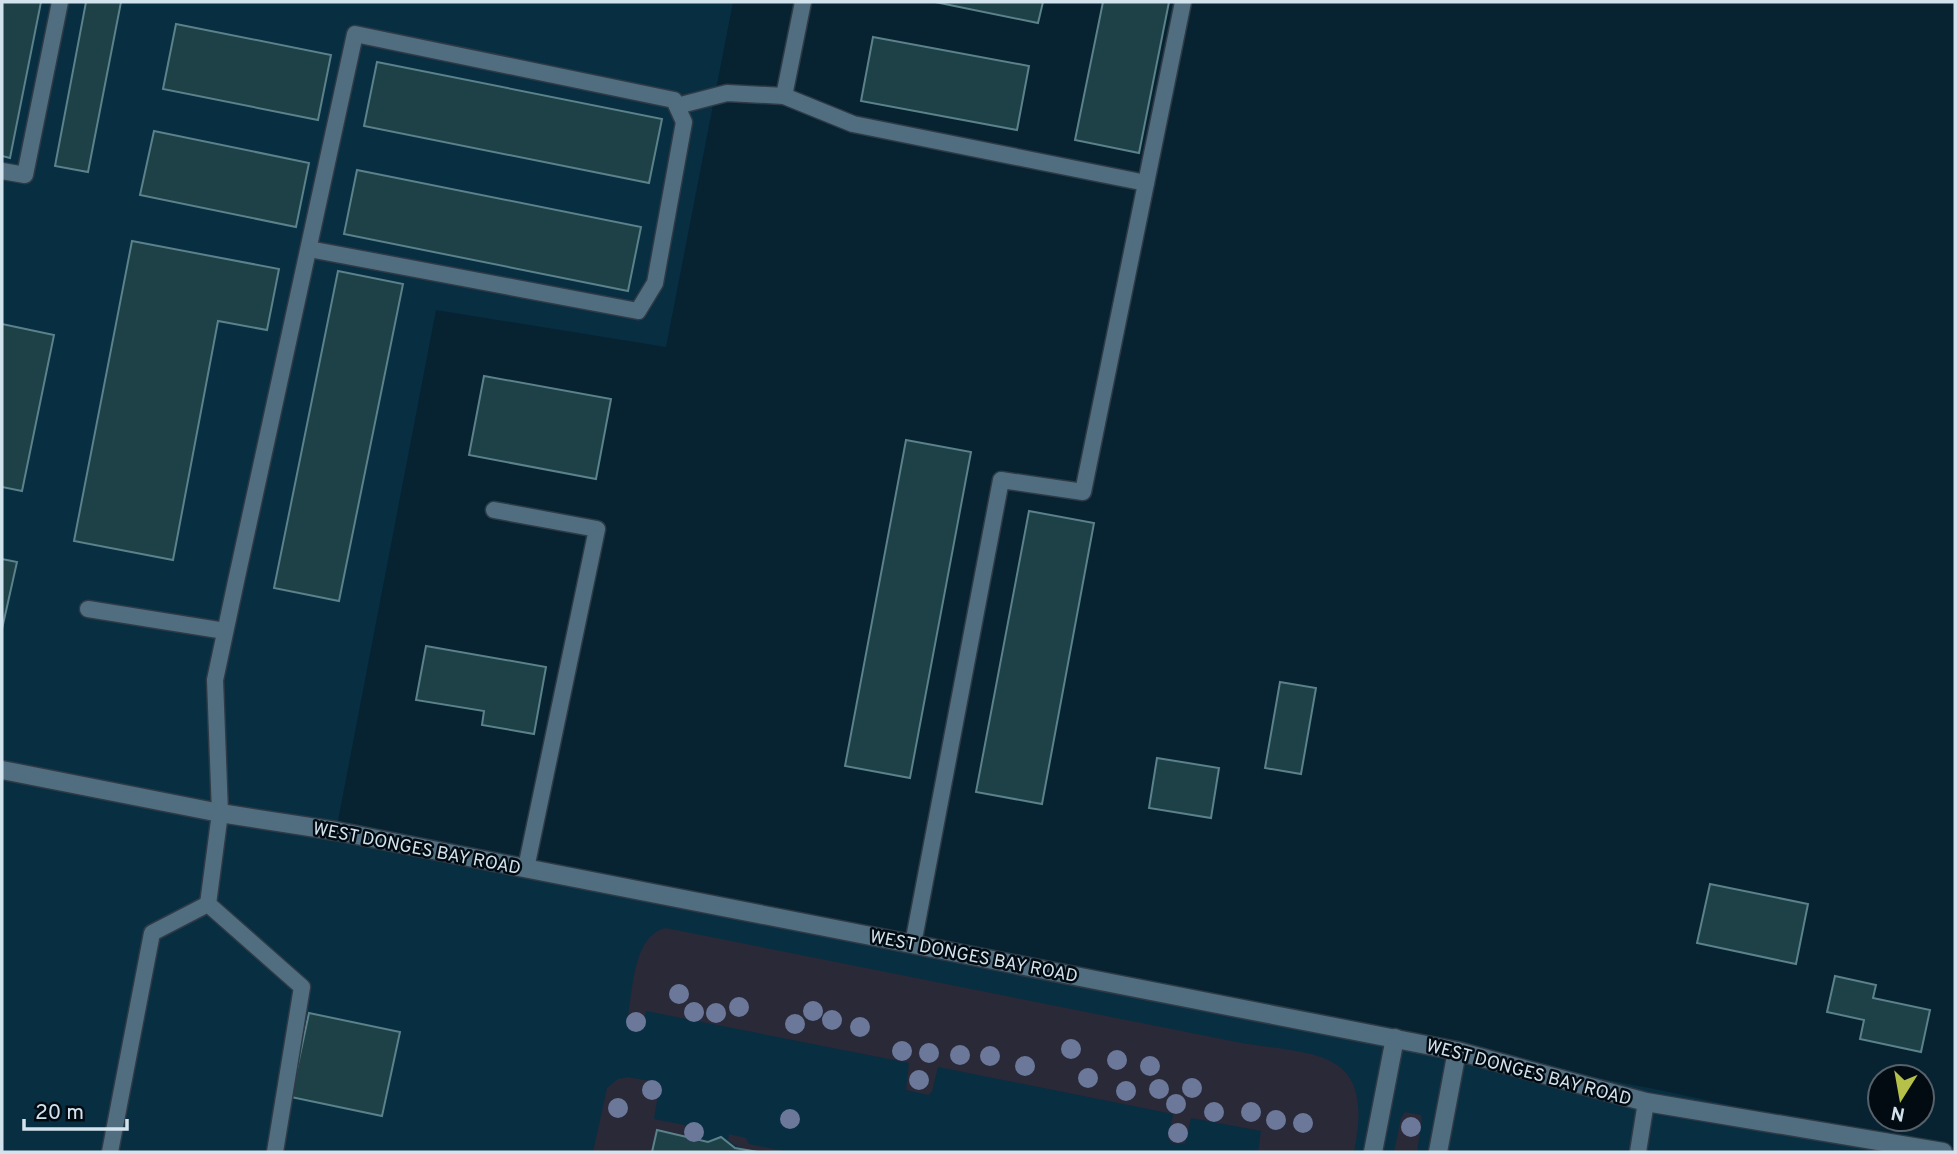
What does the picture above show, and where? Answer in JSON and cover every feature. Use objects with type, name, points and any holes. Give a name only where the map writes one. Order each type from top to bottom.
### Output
[{"type":"street","name":"WEST DONGES BAY ROAD","points":[[2,770],[220,813],[336,831],[1395,1038],[1457,1051],[1646,1102],[1943,1152]]},
{"type":"street","points":[[1373,1152],[1395,1038]]},
{"type":"street","points":[[1438,1152],[1457,1051]]},
{"type":"lane","points":[[2,171],[25,175],[60,2]]},
{"type":"lane","points":[[784,96],[803,2]]},
{"type":"lane","points":[[913,944],[1001,480],[1083,492],[1183,2]]},
{"type":"lane","points":[[208,904],[220,813],[215,680],[355,34],[674,100],[684,122],[655,283],[638,311],[309,249]]},
{"type":"lane","points":[[677,106],[727,93],[784,96],[853,124],[1146,183]]},
{"type":"lane","points":[[494,510],[597,529],[526,869]]},
{"type":"lane","points":[[88,609],[225,631]]},
{"type":"lane","points":[[110,1152],[152,933],[208,904]]},
{"type":"lane","points":[[208,904],[302,987],[275,1152]]},
{"type":"lane","points":[[1638,1152],[1646,1102]]},
{"type":"shaded area","points":[[2,2],[733,2],[666,347],[436,310],[336,831],[1664,1091],[1946,1152],[2,1152]]},
{"type":"shaded area","points":[[666,928],[1318,1056],[1335,1064],[1349,1076],[1356,1094],[1358,1119],[1354,1152],[1258,1152],[1261,1131],[1191,1118],[1185,1144],[1172,1143],[1168,1138],[1173,1114],[938,1067],[932,1092],[928,1095],[906,1090],[909,1063],[646,1011],[642,1030],[632,1030],[627,1022],[640,953],[655,933]]},
{"type":"shaded area","points":[[628,1077],[655,1082],[659,1089],[654,1119],[685,1125],[689,1138],[657,1130],[652,1152],[593,1152],[607,1088],[618,1079]]},
{"type":"shaded area","points":[[1405,1112],[1421,1115],[1417,1152],[1394,1152],[1401,1118]]},
{"type":"shaded area","points":[[729,1134],[746,1138],[749,1144],[789,1152],[741,1148],[728,1140]]},
{"type":"building","points":[[2,2],[41,2],[10,158],[2,156]]},
{"type":"building","points":[[86,2],[121,2],[88,172],[55,166]]},
{"type":"building","points":[[935,2],[1043,2],[1038,23]]},
{"type":"building","points":[[1103,2],[1169,2],[1139,153],[1075,140]]},
{"type":"building","points":[[176,24],[331,55],[318,120],[163,89]]},
{"type":"building","points":[[873,37],[1029,66],[1017,130],[861,101]]},
{"type":"building","points":[[377,62],[662,119],[649,183],[364,126]]},
{"type":"building","points":[[154,131],[309,163],[296,227],[140,195]]},
{"type":"building","points":[[357,170],[641,227],[628,291],[344,234]]},
{"type":"building","points":[[132,241],[279,269],[267,330],[218,321],[173,560],[74,541]]},
{"type":"building","points":[[338,271],[403,284],[339,601],[274,588]]},
{"type":"building","points":[[2,324],[54,335],[22,491],[2,487]]},
{"type":"building","points":[[484,376],[611,399],[596,479],[469,455]]},
{"type":"building","points":[[906,440],[971,452],[910,778],[845,766]]},
{"type":"building","points":[[1029,511],[1094,523],[1042,804],[976,792]]},
{"type":"building","points":[[2,559],[17,562],[2,629]]},
{"type":"building","points":[[426,646],[546,667],[534,734],[482,725],[484,711],[416,700]]},
{"type":"building","points":[[1280,682],[1316,688],[1301,774],[1265,768]]},
{"type":"building","points":[[1157,758],[1219,768],[1211,818],[1149,808]]},
{"type":"building","points":[[1710,884],[1808,904],[1796,964],[1697,943]]},
{"type":"building","points":[[1835,976],[1876,985],[1873,998],[1930,1010],[1921,1052],[1860,1039],[1864,1020],[1827,1012]]},
{"type":"building","points":[[309,1013],[400,1032],[382,1116],[291,1097]]},
{"type":"building","points":[[657,1130],[708,1142],[721,1137],[735,1148],[758,1152],[652,1152]]}]
